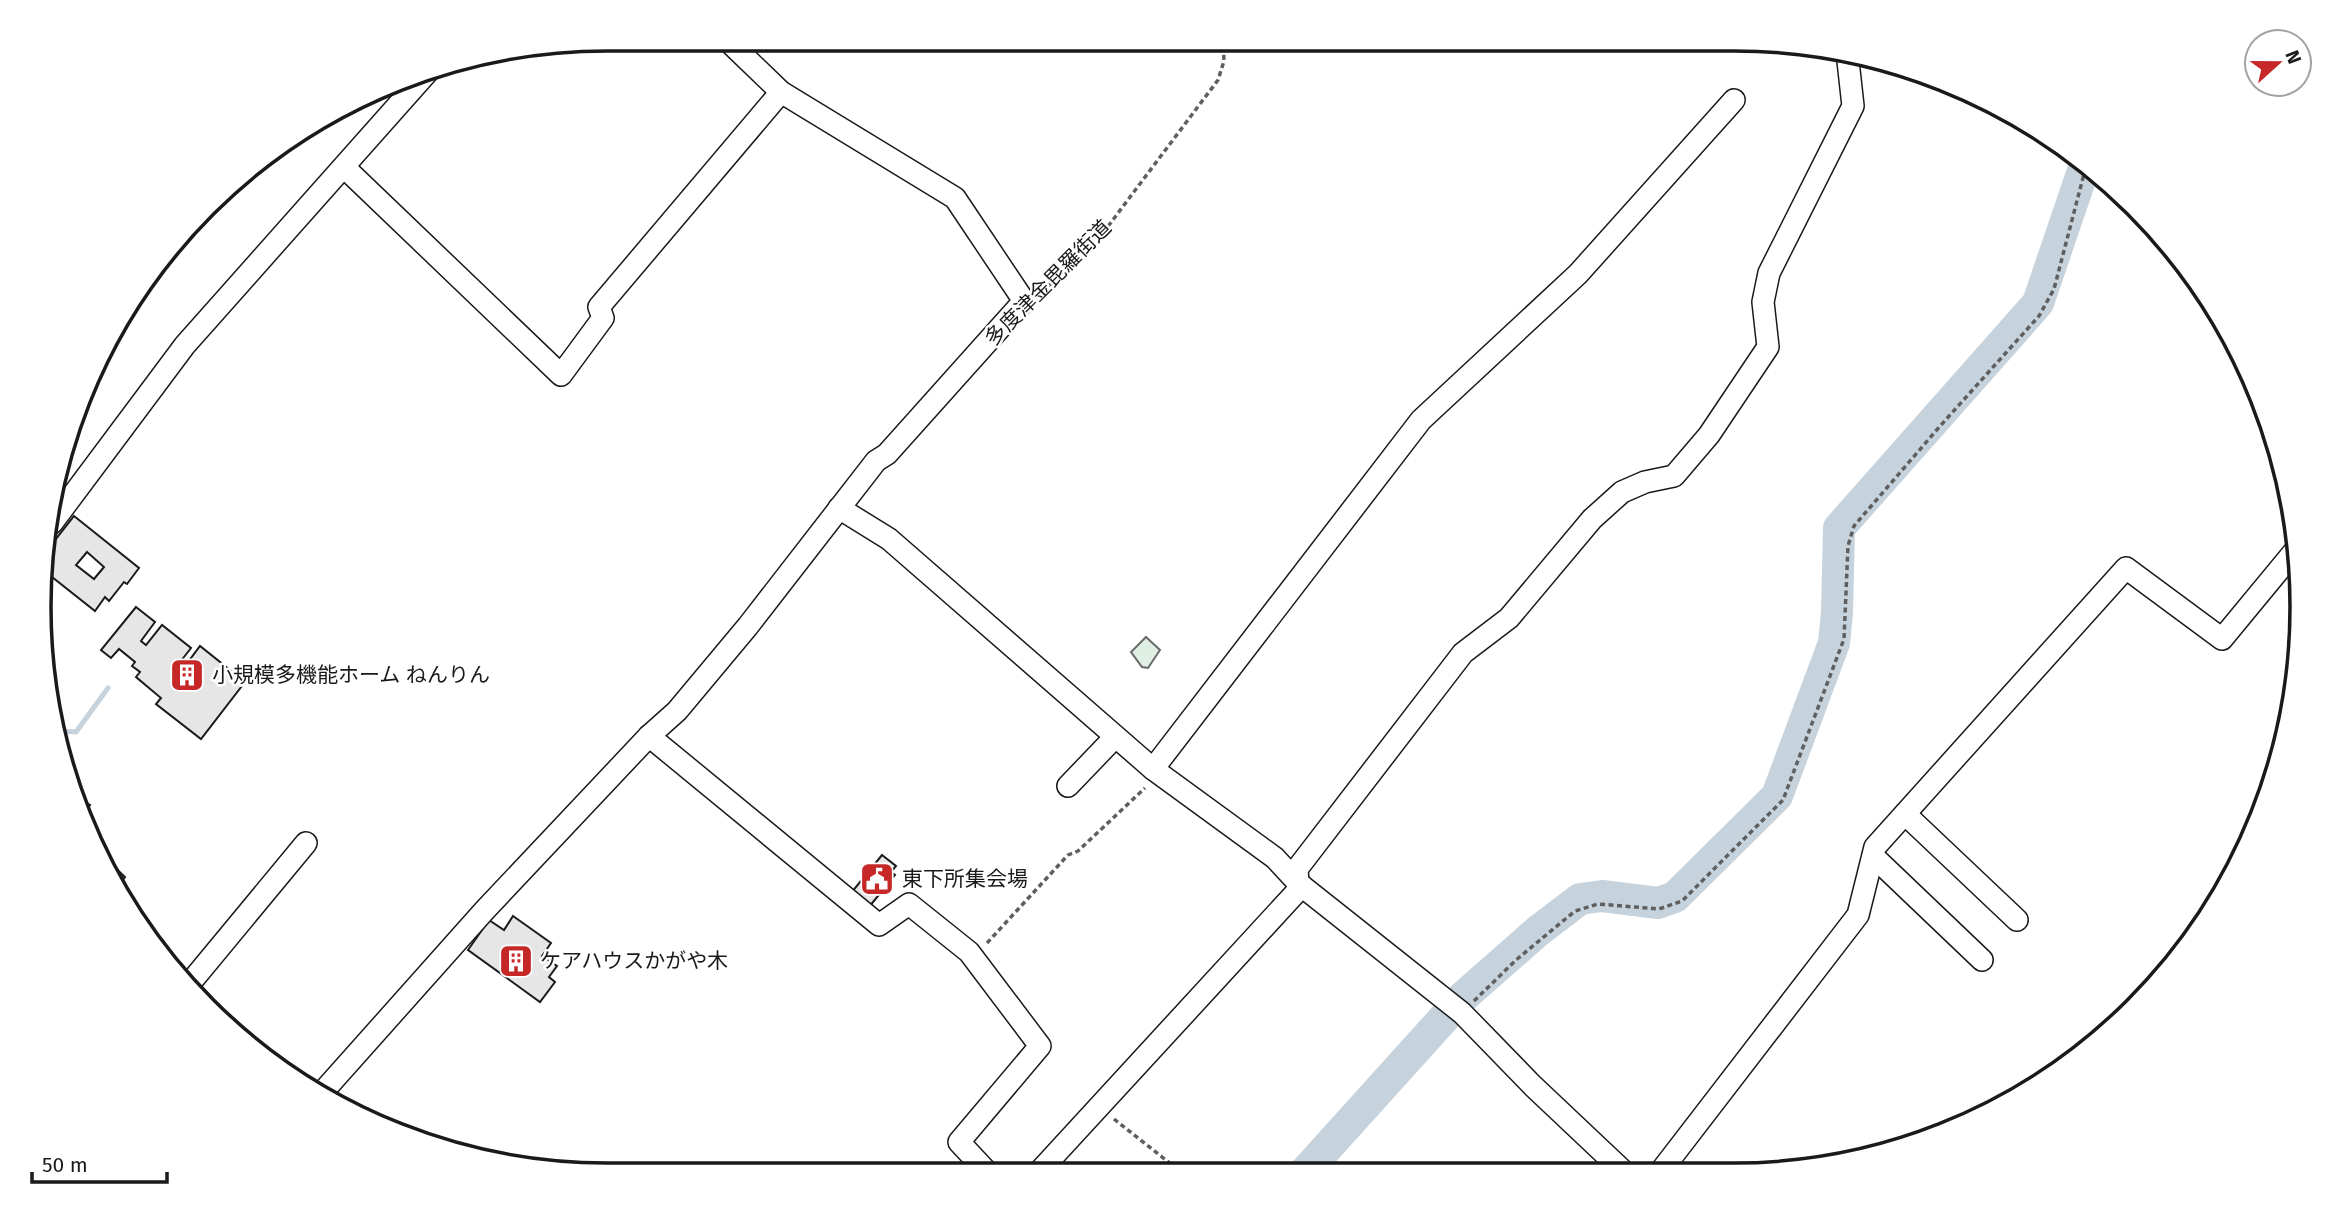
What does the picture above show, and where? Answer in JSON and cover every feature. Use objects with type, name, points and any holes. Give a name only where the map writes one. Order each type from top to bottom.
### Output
[{"type":"street","points":[[738,51],[781,92],[955,198],[1024,302]]},
{"type":"street","points":[[1047,1163],[1299,886],[1297,869],[1463,653],[1509,618],[1592,519],[1622,492],[1645,482],[1674,476],[1709,435],[1768,347],[1763,302],[1769,273],[1853,106],[1848,62]]},
{"type":"street","points":[[59,514],[185,345],[417,84]]},
{"type":"street","points":[[344,167],[561,375],[603,318],[599,307],[781,92]]},
{"type":"street","points":[[1156,772],[1421,420],[1578,274],[1734,100]]},
{"type":"street","name":"多度津金毘羅街道","points":[[327,1088],[484,911],[686,700],[876,461],[887,454],[1024,302]]},
{"type":"street","points":[[839,508],[889,539],[1156,772],[1275,858],[1299,886],[1458,1010],[1615,1163]]},
{"type":"street","points":[[1667,1163],[1858,915],[1875,847],[2126,568],[2222,639],[2288,559]]},
{"type":"street","points":[[649,736],[879,925],[909,904],[973,957],[1040,1046],[959,1142],[979,1163]]},
{"type":"street","points":[[1068,786],[1115,737]]},
{"type":"street","points":[[1905,814],[2017,920]]},
{"type":"street","points":[[194,979],[306,843]]},
{"type":"street","points":[[1873,856],[1937,926],[1982,960]]},
{"type":"path","name":"多度津金毘羅街道","points":[[1024,302],[1052,283],[1103,233],[1219,80],[1224,51]]},
{"type":"path","points":[[1458,1010],[1575,911],[1598,904],[1659,909],[1682,901],[1783,800],[1844,639],[1847,546],[1854,526],[2039,316],[2054,289],[2084,175]]},
{"type":"path","points":[[973,957],[1068,855],[1079,851],[1156,772]]},
{"type":"path","points":[[1099,1106],[1170,1163]]},
{"type":"green space","points":[[1146,637],[1160,650],[1148,668],[1142,667],[1131,652]]},
{"type":"building","points":[[74,516],[139,568],[127,584],[124,582],[109,601],[105,597],[95,611],[52,577],[55,540]],"holes":[[[87,552],[104,567],[94,579],[76,565]]]},
{"type":"building","name":"小規模多機能ホーム ねんりん","points":[[136,607],[155,622],[141,641],[146,645],[162,625],[191,648],[177,666],[182,670],[200,646],[245,682],[201,739],[156,704],[161,698],[136,677],[140,672],[132,666],[135,662],[119,649],[111,658],[101,650]]},
{"type":"building","name":"東下所集会場","points":[[882,855],[896,866],[891,872],[895,875],[888,883],[891,886],[885,893],[882,891],[869,907],[851,893]]},
{"type":"building","name":"ケアハウスかがや木","points":[[513,916],[551,943],[542,956],[557,966],[549,977],[555,982],[540,1002],[468,950],[489,920],[504,930]]},
{"type":"waterway","points":[[1313,1163],[1463,997],[1538,931],[1580,899],[1602,896],[1658,903],[1675,897],[1777,796],[1834,643],[1839,528],[2038,303],[2082,173]]},
{"type":"waterway","points":[[65,731],[76,732],[108,688]]},
{"type":"place","name":"小規模多機能ホーム ねんりん","points":[[187,675]]},
{"type":"place","name":"東下所集会場","points":[[877,879]]},
{"type":"place","name":"ケアハウスかがや木","points":[[516,961]]}]
